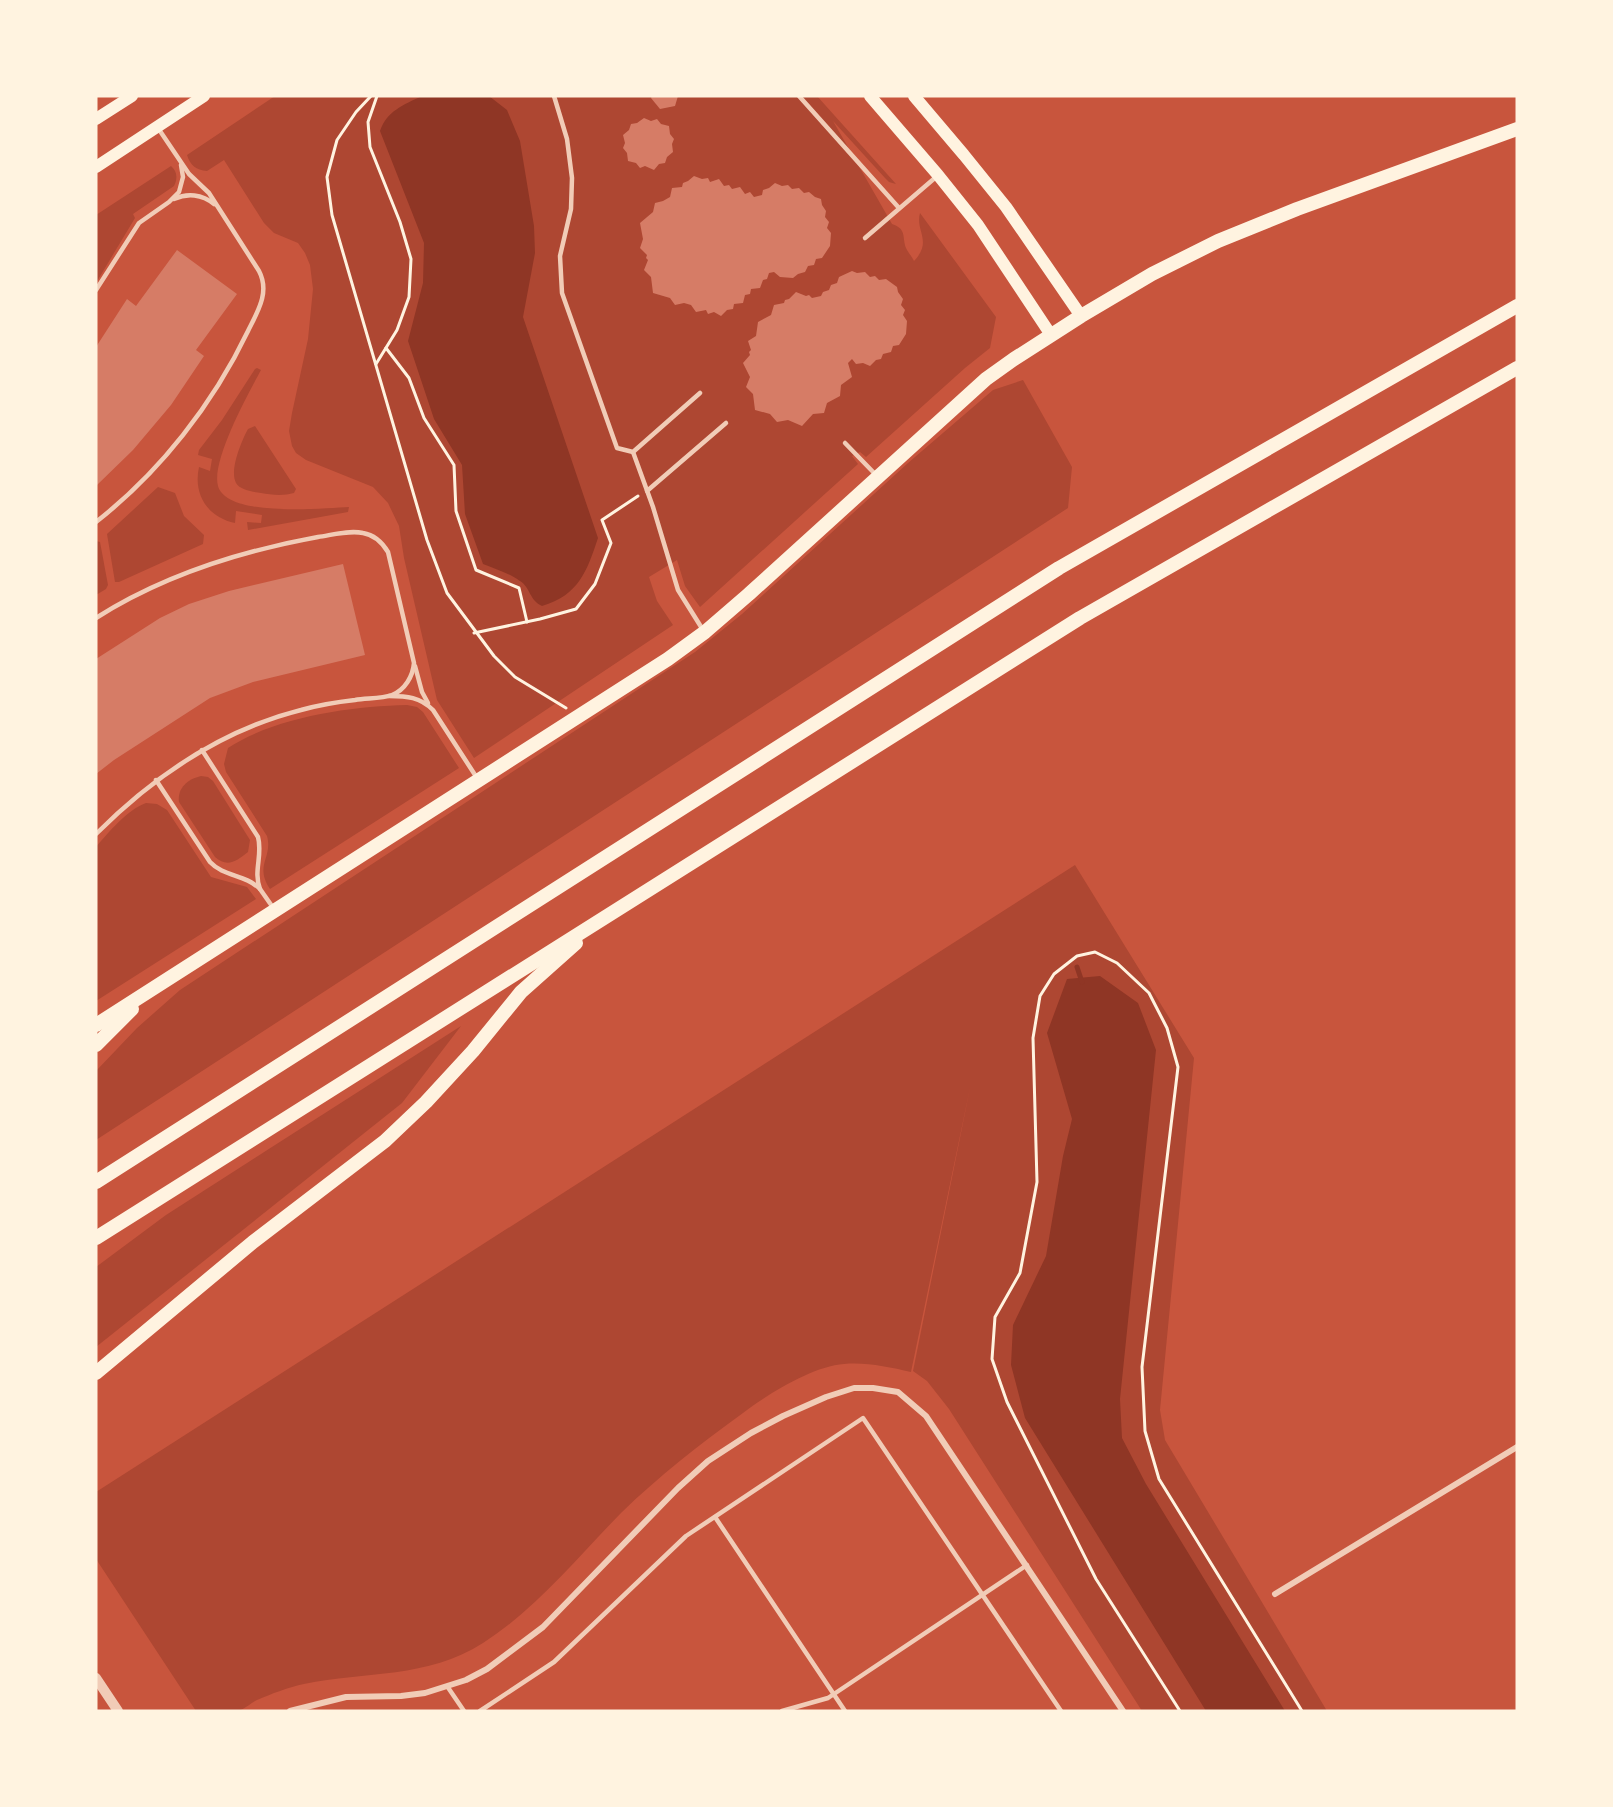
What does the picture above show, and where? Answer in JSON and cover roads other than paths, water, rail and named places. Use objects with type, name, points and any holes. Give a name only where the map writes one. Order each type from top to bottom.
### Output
[{"type":"highway","points":[[96,1025],[668,659],[705,632],[749,594],[986,380],[1081,315],[1152,274],[1218,241],[1297,209],[1517,129]]},
{"type":"highway","points":[[96,1182],[1059,568],[1517,306]]},
{"type":"highway","points":[[96,1238],[1080,618],[1517,368]]},
{"type":"highway","points":[[96,1373],[253,1242],[385,1141],[426,1102],[473,1051],[521,992],[606,916]]},
{"type":"highway","points":[[96,1045],[151,990]]},
{"type":"main road","points":[[96,119],[132,96]]},
{"type":"main road","points":[[96,166],[204,96]]},
{"type":"main road","points":[[870,96],[978,225],[1051,334]]},
{"type":"main road","points":[[914,96],[1006,207],[1081,315]]},
{"type":"street","points":[[290,1711],[346,1697],[425,1693],[488,1669],[526,1641],[562,1608],[678,1488],[708,1461],[751,1433],[815,1402],[854,1388],[873,1388],[897,1392],[926,1416],[1123,1711]]},
{"type":"street","points":[[1275,1594],[1517,1447]]},
{"type":"street","points":[[96,1678],[118,1711]]},
{"type":"lane","points":[[554,96],[567,139],[572,178],[571,209],[560,256],[562,293],[617,448],[633,452]]},
{"type":"lane","points":[[799,96],[899,208]]},
{"type":"lane","points":[[96,522],[143,479],[192,422],[228,369],[264,295],[263,278],[205,188],[189,174],[158,126]]},
{"type":"lane","points":[[169,202],[179,192],[182,184],[182,169],[179,160]]},
{"type":"lane","points":[[865,238],[938,175]]},
{"type":"lane","points":[[96,290],[139,224],[169,202],[178,197],[191,195],[204,198],[218,207]]},
{"type":"lane","points":[[633,452],[700,393]]},
{"type":"lane","points":[[647,491],[726,423]]},
{"type":"lane","points":[[846,443],[877,477]]},
{"type":"lane","points":[[633,452],[678,590],[705,632]]},
{"type":"lane","points":[[96,618],[152,587],[210,565],[295,542],[358,532],[376,538],[388,552],[422,692],[479,781]]},
{"type":"lane","points":[[384,697],[392,695],[407,683],[412,672],[413,657]]},
{"type":"lane","points":[[96,834],[128,802],[156,780],[202,750],[239,732],[288,714],[336,702],[384,697],[414,698],[433,710]]},
{"type":"lane","points":[[202,750],[258,837],[260,852],[256,872],[260,889]]},
{"type":"lane","points":[[156,780],[210,862],[218,870],[247,879],[260,889],[275,911]]},
{"type":"lane","points":[[480,1711],[554,1662],[686,1536],[862,1418],[1061,1711]]},
{"type":"lane","points":[[715,1517],[845,1711]]},
{"type":"lane","points":[[782,1711],[828,1698],[1027,1565]]},
{"type":"lane","points":[[447,1686],[464,1711]]},
{"type":"waterway","points":[[1077,967],[1082,982]]}]
